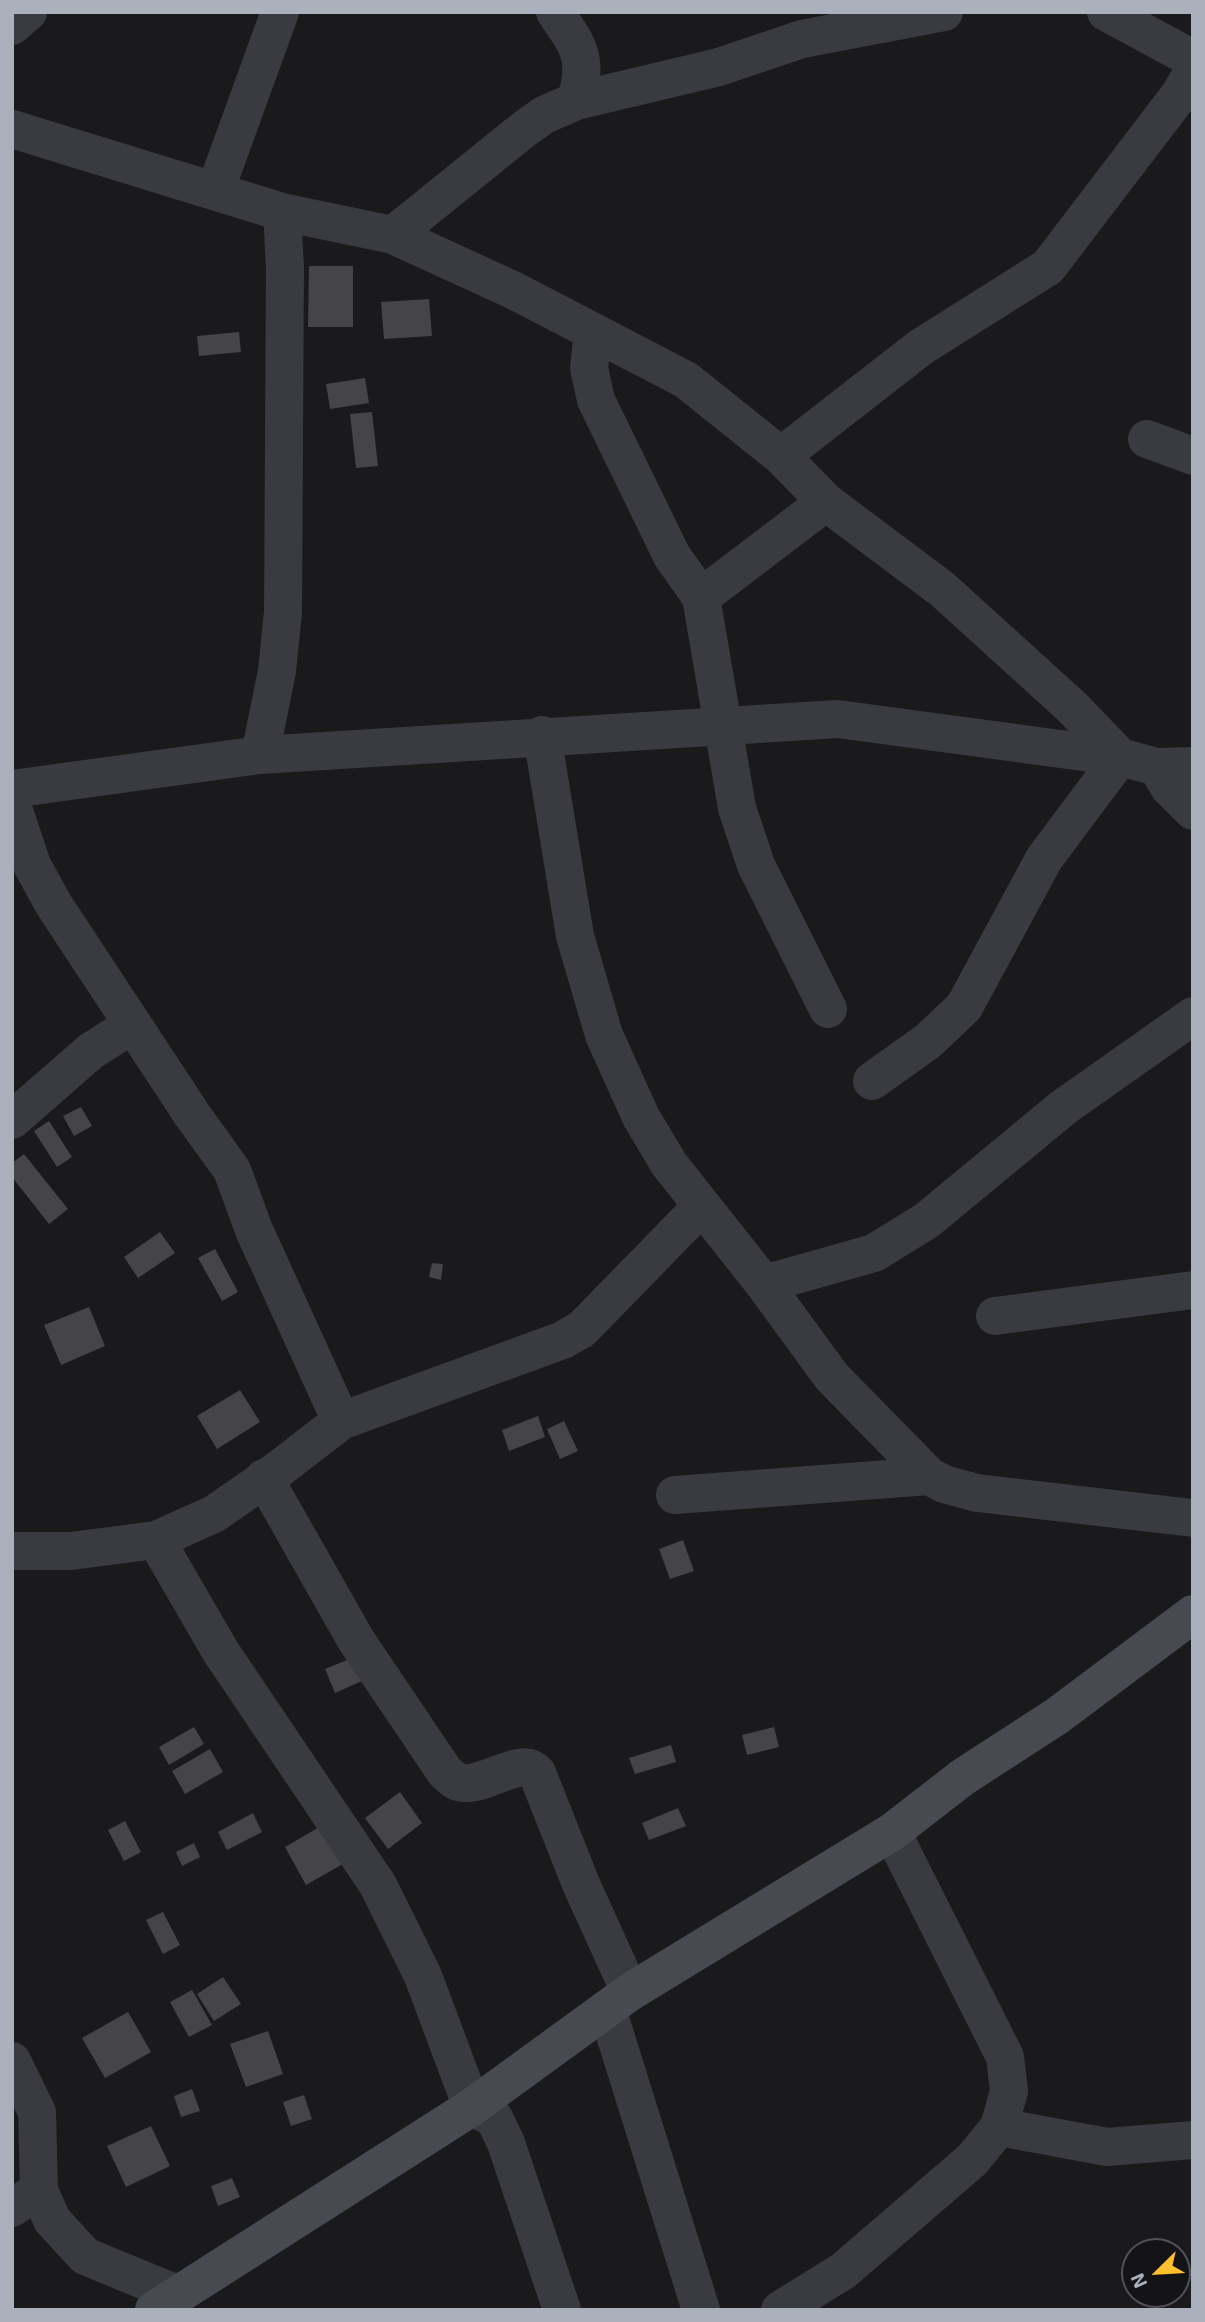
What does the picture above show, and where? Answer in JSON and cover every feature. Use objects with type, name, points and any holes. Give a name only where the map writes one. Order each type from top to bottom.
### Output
[{"type":"street","points":[[12,26],[28,12]]},
{"type":"street","points":[[215,191],[279,12]]},
{"type":"street","points":[[555,12],[579,49],[584,72],[576,101]]},
{"type":"street","points":[[393,235],[534,123],[576,101],[719,67],[795,26],[944,12]]},
{"type":"street","points":[[1106,12],[1193,59]]},
{"type":"street","points":[[781,456],[921,347],[1048,267],[1180,94],[1193,71]]},
{"type":"street","points":[[12,129],[282,212],[393,235],[515,291],[686,380],[781,456],[827,502],[942,589],[1072,707],[1119,757]]},
{"type":"street","points":[[260,755],[278,671],[283,612],[285,268],[282,212]]},
{"type":"street","points":[[593,332],[589,368],[596,400],[672,556],[701,597],[737,808],[756,865],[828,1009]]},
{"type":"street","points":[[1147,439],[1193,456]]},
{"type":"street","points":[[701,597],[827,502]]},
{"type":"street","points":[[12,789],[260,755],[542,735],[838,719],[1175,767],[1169,787],[1193,811]]},
{"type":"street","points":[[542,735],[575,936],[604,1035],[641,1117],[669,1164],[764,1284],[832,1377],[929,1476],[944,1484],[977,1493],[1193,1518]]},
{"type":"street","points":[[872,1082],[928,1041],[964,1007],[1044,859],[1119,757]]},
{"type":"street","points":[[12,805],[32,865],[43,885],[132,1025],[232,1170],[254,1230],[341,1421]]},
{"type":"street","points":[[764,1284],[874,1253],[926,1220],[1064,1107],[1193,1016]]},
{"type":"street","points":[[12,1120],[91,1051],[132,1025]]},
{"type":"street","points":[[12,1551],[71,1551],[156,1540],[214,1514],[341,1421],[563,1340],[582,1329],[701,1206]]},
{"type":"street","points":[[995,1316],[1193,1290]]},
{"type":"street","points":[[675,1495],[929,1476]]},
{"type":"street","points":[[264,1478],[356,1640],[445,1772],[458,1782],[477,1783],[522,1767],[533,1769],[537,1773],[581,1884],[619,2001],[702,2310]]},
{"type":"street","points":[[156,1540],[221,1652],[378,1885],[423,1976],[472,2107],[494,2118],[506,2143],[562,2310]]},
{"type":"street","points":[[12,2061],[37,2112],[40,2137],[25,2199],[52,2220],[85,2256],[166,2302],[472,2107],[619,2001],[892,1832],[964,1777],[1057,1716],[1193,1614]]},
{"type":"street","points":[[780,2310],[844,2270],[972,2160],[999,2127],[1009,2091],[1005,2057],[892,1832]]},
{"type":"street","points":[[999,2127],[1107,2147],[1193,2140]]},
{"type":"building","points":[[309,266],[353,266],[353,327],[308,327]]},
{"type":"building","points":[[429,299],[432,336],[384,339],[381,302]]},
{"type":"building","points":[[239,332],[241,352],[199,356],[197,336]]},
{"type":"building","points":[[365,378],[369,403],[330,409],[326,384]]},
{"type":"building","points":[[372,412],[378,466],[356,468],[350,414]]},
{"type":"building","points":[[81,1107],[92,1126],[74,1136],[63,1116]]},
{"type":"building","points":[[49,1121],[72,1157],[57,1167],[34,1131]]},
{"type":"building","points":[[24,1154],[68,1209],[49,1224],[12,1177],[12,1163]]},
{"type":"building","points":[[160,1232],[175,1253],[138,1278],[124,1257]]},
{"type":"building","points":[[215,1249],[238,1292],[222,1301],[198,1258]]},
{"type":"building","points":[[432,1263],[443,1264],[441,1280],[429,1277]]},
{"type":"building","points":[[89,1307],[105,1346],[61,1365],[44,1325]]},
{"type":"building","points":[[240,1390],[260,1422],[217,1449],[197,1416]]},
{"type":"building","points":[[538,1416],[545,1437],[509,1451],[502,1430]]},
{"type":"building","points":[[564,1421],[578,1451],[560,1459],[547,1429]]},
{"type":"building","points":[[683,1540],[694,1571],[670,1579],[659,1549]]},
{"type":"building","points":[[362,1654],[371,1677],[335,1693],[325,1669]]},
{"type":"building","points":[[194,1727],[204,1744],[169,1765],[159,1747]]},
{"type":"building","points":[[774,1727],[779,1747],[747,1755],[742,1735]]},
{"type":"building","points":[[671,1745],[676,1762],[635,1774],[629,1758]]},
{"type":"building","points":[[210,1749],[223,1772],[185,1794],[172,1771]]},
{"type":"building","points":[[400,1792],[422,1823],[388,1849],[365,1818]]},
{"type":"building","points":[[678,1808],[686,1826],[649,1840],[642,1823]]},
{"type":"building","points":[[253,1813],[262,1832],[227,1850],[218,1832]]},
{"type":"building","points":[[125,1821],[141,1852],[124,1861],[108,1830]]},
{"type":"building","points":[[321,1826],[343,1864],[306,1885],[285,1847]]},
{"type":"building","points":[[194,1843],[200,1857],[182,1866],[176,1852]]},
{"type":"building","points":[[163,1912],[180,1945],[163,1954],[146,1920]]},
{"type":"building","points":[[223,1977],[241,2004],[214,2021],[197,1994]]},
{"type":"building","points":[[192,1990],[212,2025],[189,2037],[170,2002]]},
{"type":"building","points":[[128,2012],[151,2052],[105,2078],[82,2038]]},
{"type":"building","points":[[268,2031],[283,2074],[246,2087],[230,2044]]},
{"type":"building","points":[[192,2089],[200,2111],[181,2117],[174,2096]]},
{"type":"building","points":[[304,2095],[312,2119],[291,2126],[283,2102]]},
{"type":"building","points":[[151,2126],[170,2166],[126,2187],[107,2146]]},
{"type":"building","points":[[232,2178],[240,2197],[218,2206],[211,2186]]}]
